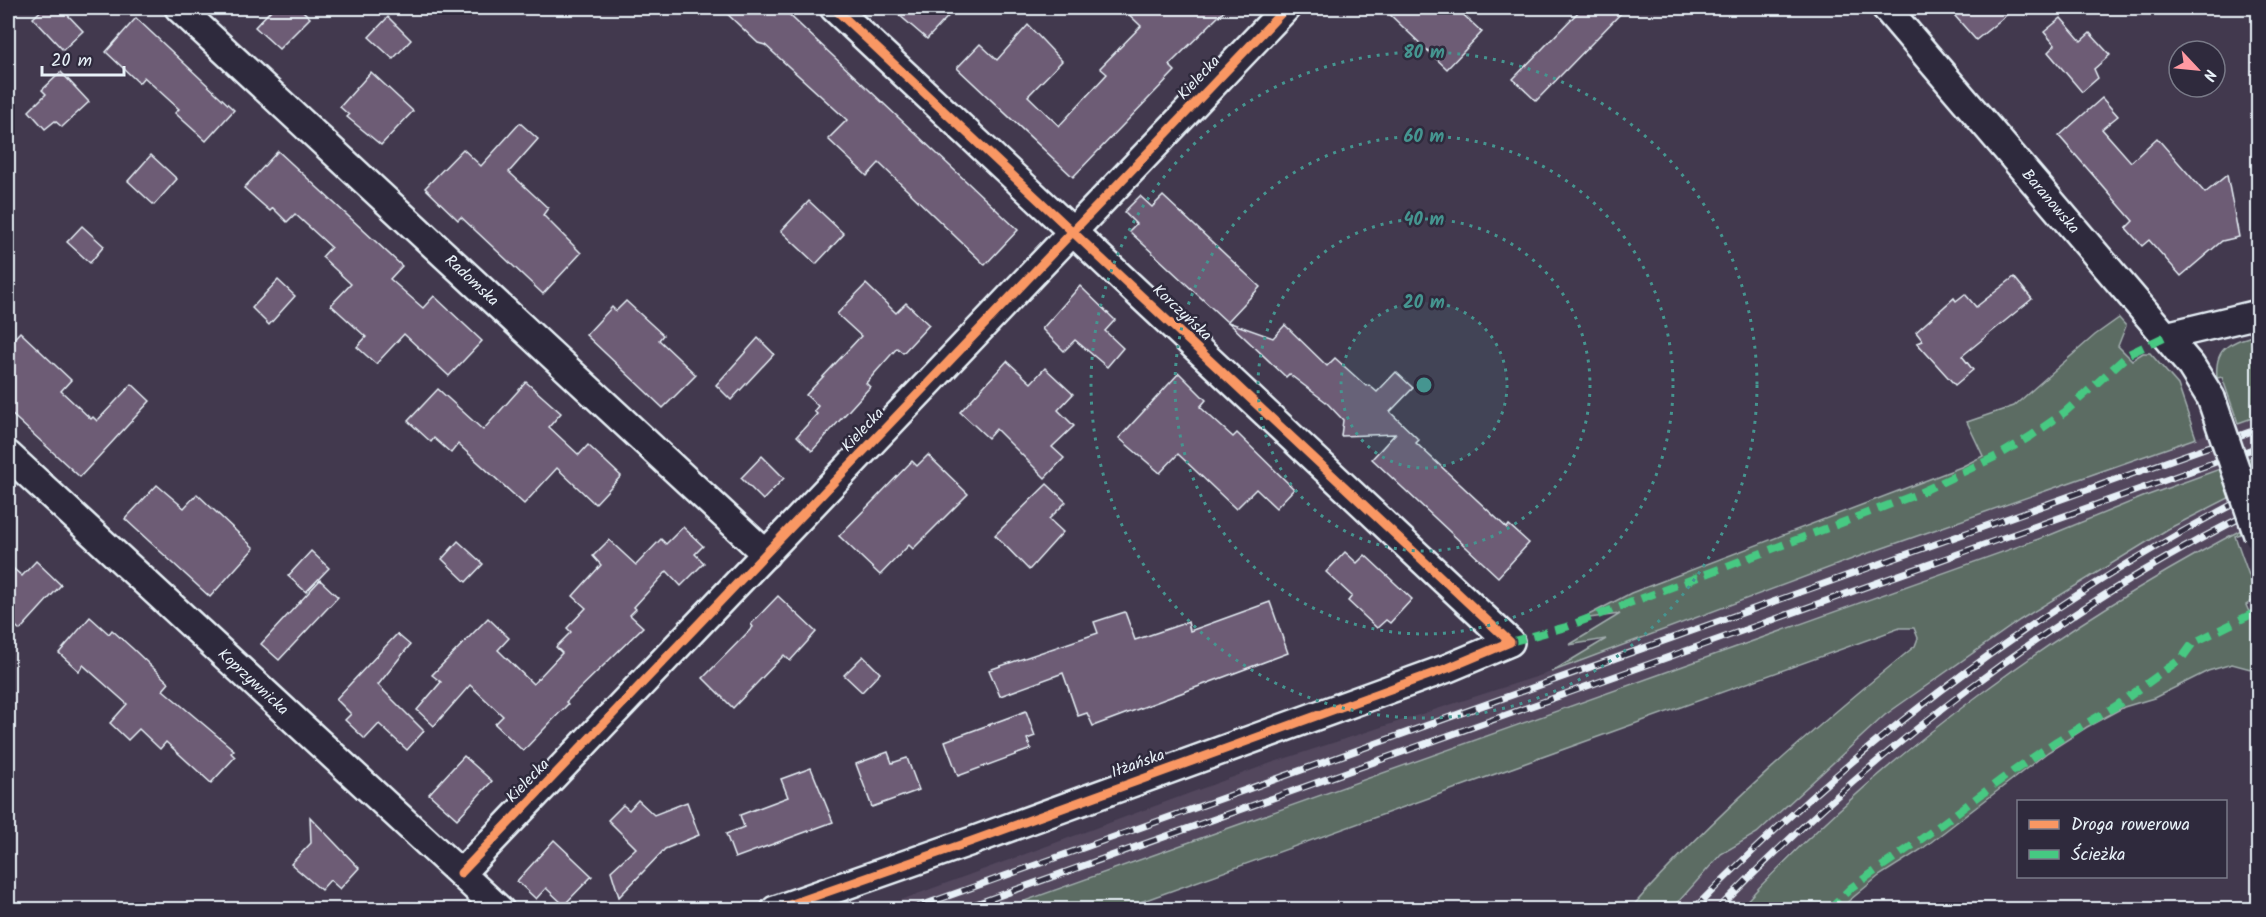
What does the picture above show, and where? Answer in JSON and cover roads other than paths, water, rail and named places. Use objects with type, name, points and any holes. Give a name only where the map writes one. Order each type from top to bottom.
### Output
[{"type":"street","name":"Radomska","points":[[179,8],[766,554]]},
{"type":"street","name":"Korczyńska","points":[[834,8],[1510,642]]},
{"type":"street","name":"Kielecka","points":[[461,873],[1286,8]]},
{"type":"street","name":"Baranowska","points":[[1886,8],[2197,374],[2211,398],[2259,535]]},
{"type":"street","points":[[2166,336],[2259,314]]},
{"type":"street","name":"Koprzywnicka","points":[[8,455],[500,909]]},
{"type":"street","name":"Iłżańska","points":[[776,909],[972,841],[1448,668],[1510,642]]},
{"type":"railway","points":[[909,910],[2258,429]]},
{"type":"railway","points":[[959,910],[2258,447]]},
{"type":"railway","points":[[1693,910],[1822,788],[1889,731],[1959,677],[2030,626],[2104,578],[2258,491]]},
{"type":"railway","points":[[1717,910],[1838,795],[1971,687],[2112,590],[2258,509]]}]
